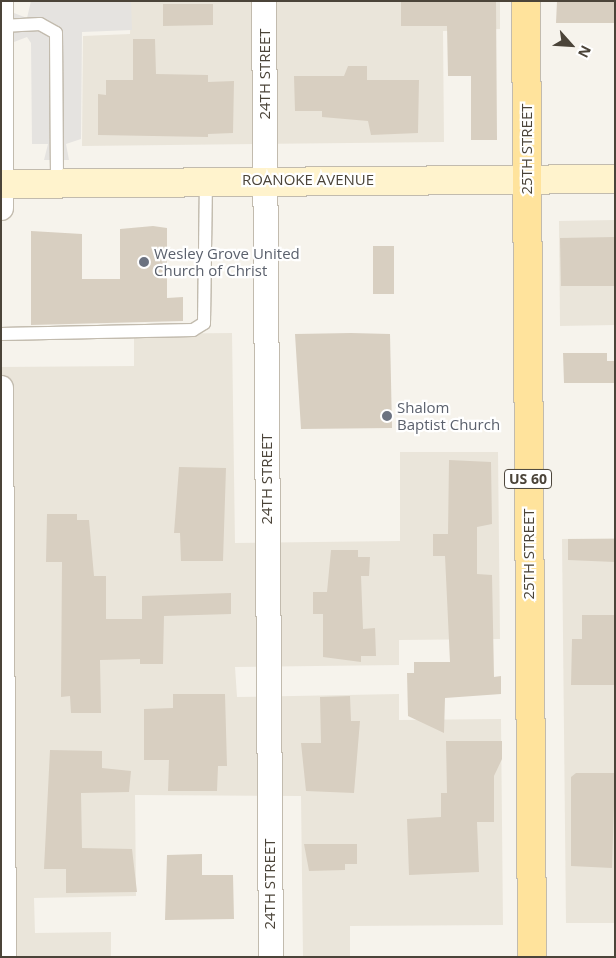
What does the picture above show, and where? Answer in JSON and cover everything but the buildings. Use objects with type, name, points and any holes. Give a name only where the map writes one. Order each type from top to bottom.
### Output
[{"type":"main road","name":"25TH STREET","points":[[526,1],[532,957]]},
{"type":"street","name":"24TH STREET","points":[[264,1],[271,957]]},
{"type":"street","points":[[1,2],[1,208]]},
{"type":"street","name":"ROANOKE AVENUE","points":[[1,184],[266,180],[615,180]]},
{"type":"street","points":[[1,388],[4,957]]},
{"type":"lane","points":[[2,26],[40,24],[56,33],[57,182]]},
{"type":"lane","points":[[1,334],[193,330],[204,322],[206,181]]},
{"type":"shaded area","points":[[31,1],[131,1],[132,30],[82,32],[81,139],[66,144],[69,160],[44,160],[48,144],[32,144],[31,43],[27,37],[14,42],[14,13],[27,18]]},
{"type":"shaded area","points":[[131,1],[500,1],[500,29],[443,31],[444,142],[82,146],[83,36],[130,34]]},
{"type":"shaded area","points":[[615,220],[615,325],[560,326],[559,221]]},
{"type":"shaded area","points":[[232,333],[235,543],[400,541],[400,452],[498,452],[500,639],[399,640],[399,665],[235,667],[237,697],[399,694],[399,720],[501,719],[503,925],[350,926],[350,957],[303,957],[301,796],[135,795],[136,896],[34,898],[35,933],[111,932],[111,957],[1,957],[1,367],[134,366],[134,334]]},
{"type":"shaded area","points":[[615,538],[615,923],[566,923],[562,539]]},
{"type":"place","name":"Wesley Grove United Church of Christ","points":[[144,262]]},
{"type":"place","name":"Shalom Baptist Church","points":[[387,416]]}]
